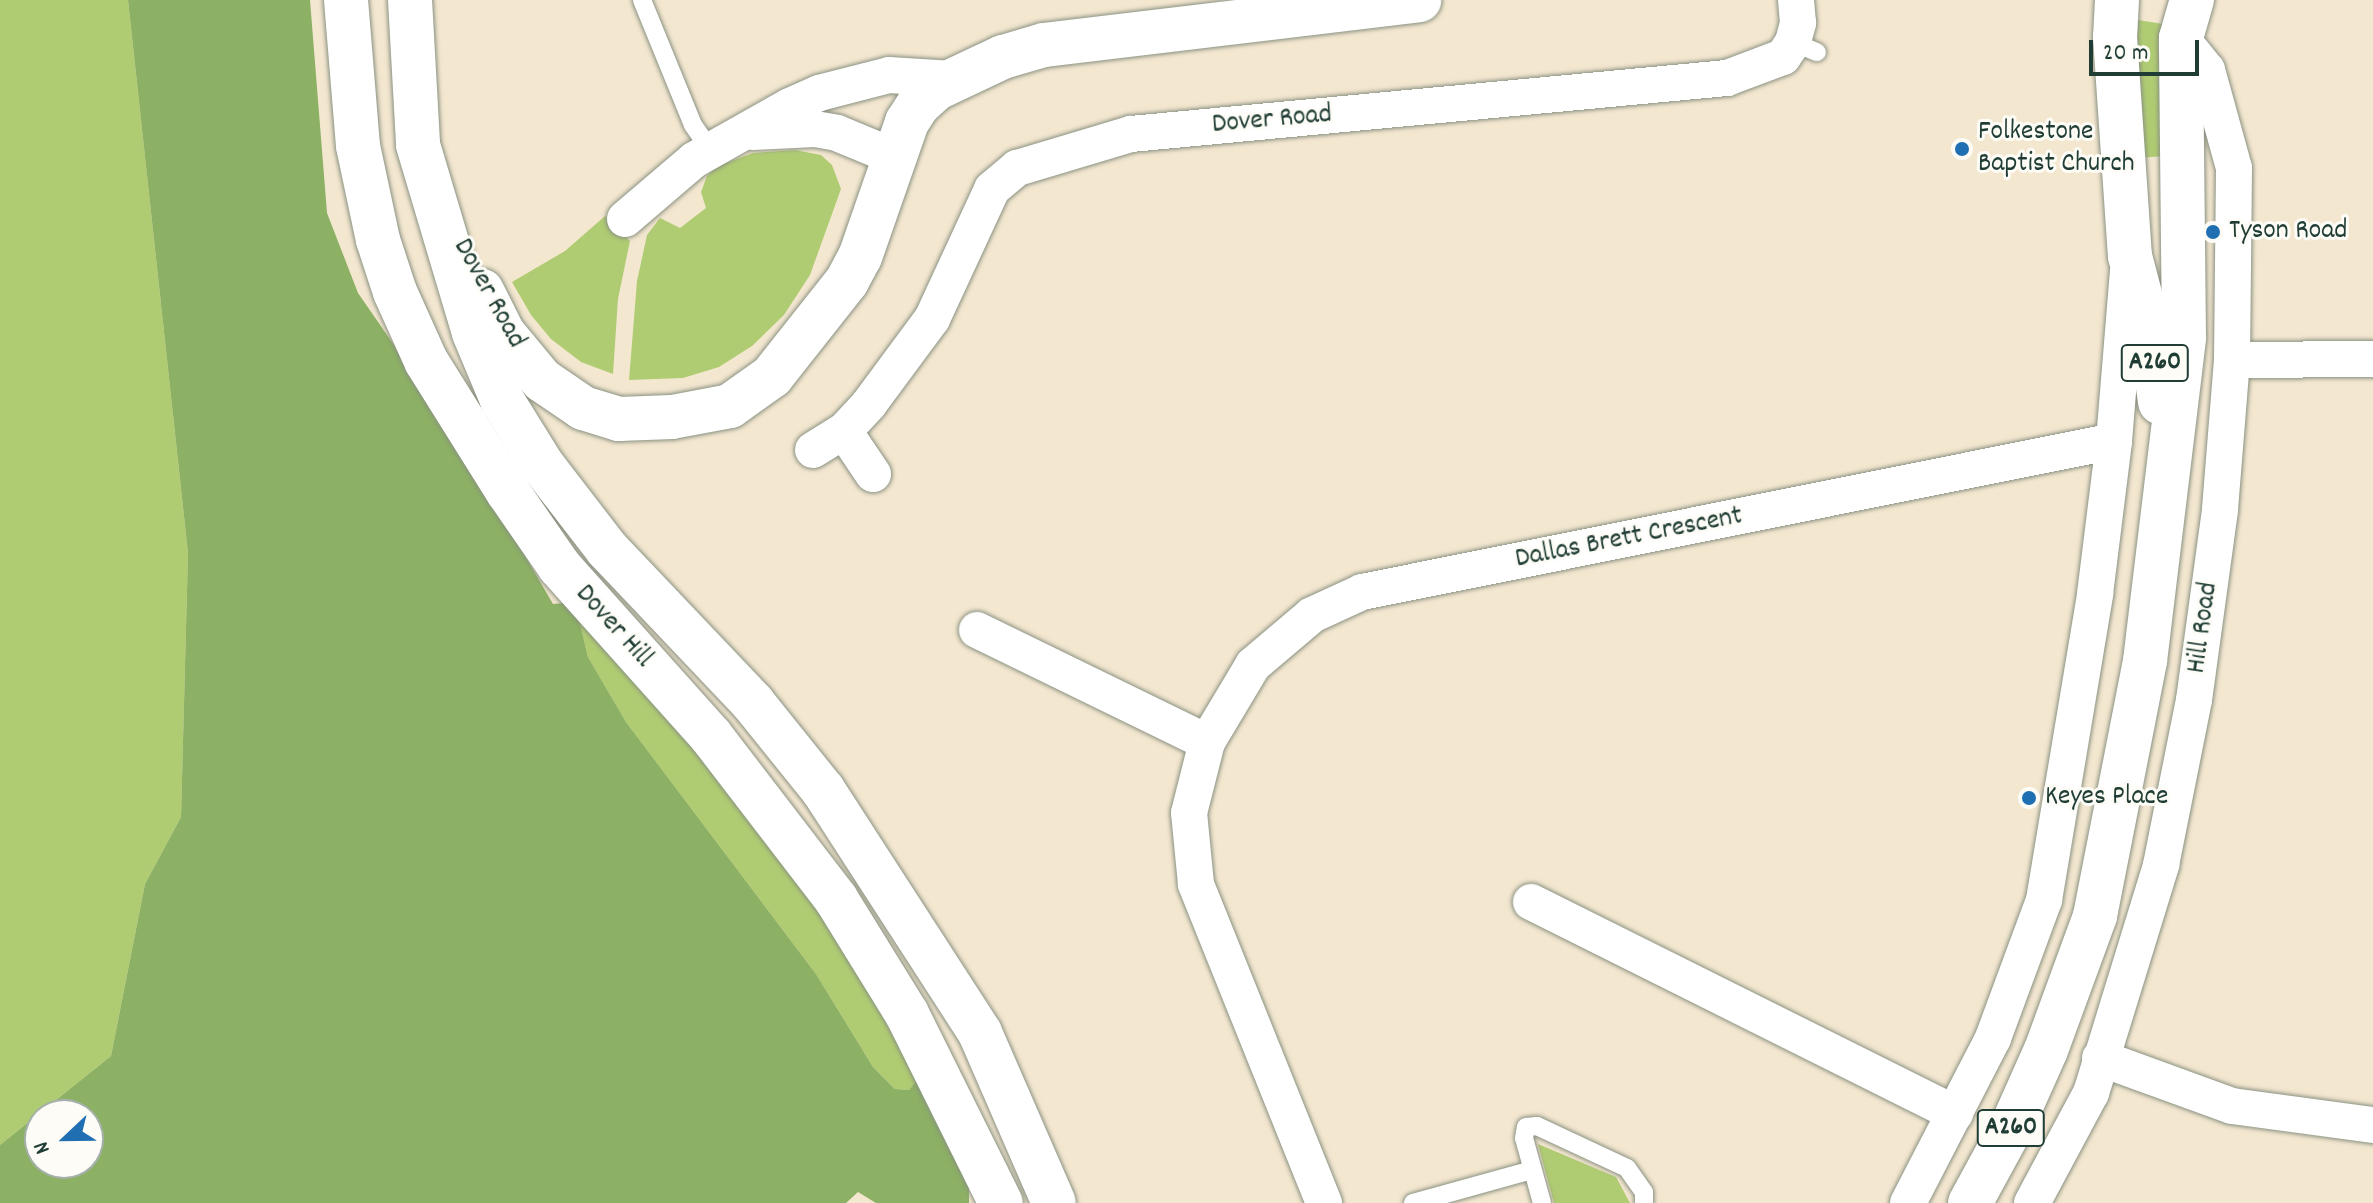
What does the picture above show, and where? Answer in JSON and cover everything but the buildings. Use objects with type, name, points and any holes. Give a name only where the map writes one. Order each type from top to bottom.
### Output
[{"type":"main road","name":"Dover Hill","points":[[346,0],[358,146],[372,212],[395,292],[426,361],[492,468],[559,566],[711,736],[836,899],[907,1014],[1001,1203]]},
{"type":"main road","name":"Dover Hill","points":[[410,0],[418,145],[474,333],[502,400],[543,466],[607,549],[753,703],[823,790],[980,1033],[1054,1203]]},
{"type":"main road","name":"Dover Road","points":[[427,182],[503,333],[542,380],[583,408],[619,419],[672,417],[730,406],[772,376],[824,312],[853,269],[918,105],[953,79],[1003,57],[1044,45],[1419,0]]},
{"type":"main road","name":"A260","points":[[2117,0],[2115,37],[2130,256],[2151,336],[2169,471]]},
{"type":"main road","name":"A260","points":[[1970,1203],[2013,1124],[2046,1050],[2095,916],[2145,661],[2184,337],[2186,19]]},
{"type":"street","name":"Dover Road","points":[[813,450],[844,431],[869,404],[932,319],[992,189],[1017,168],[1131,134],[1727,78],[1805,47],[1796,0]]},
{"type":"street","name":"Hill Road","points":[[2032,1203],[2091,1093],[2161,865],[2194,700],[2220,509],[2232,360],[2234,168],[2207,70],[2186,19]]},
{"type":"street","name":"Dover Road","points":[[625,219],[665,200],[724,141],[790,106],[849,84],[889,75],[953,79]]},
{"type":"street","points":[[724,141],[786,128],[815,129],[837,133],[895,157]]},
{"type":"street","points":[[1908,1203],[1993,1038],[2044,900],[2095,594],[2114,441],[2130,256]]},
{"type":"street","points":[[2232,360],[2373,359]]},
{"type":"street","points":[[844,431],[873,474]]},
{"type":"street","name":"Dallas Brett Crescent","points":[[1324,1203],[1196,884],[1189,813],[1207,742],[1253,665],[1312,615],[1362,592],[2114,441]]},
{"type":"street","points":[[977,630],[1207,742]]},
{"type":"street","points":[[1531,902],[1955,1113]]},
{"type":"street","points":[[1993,1038],[2046,1050]]},
{"type":"street","points":[[2100,1058],[2232,1106],[2373,1125]]},
{"type":"lane","points":[[642,0],[693,125],[724,141]]},
{"type":"lane","points":[[1542,1203],[1524,1138],[1526,1127],[1537,1126],[1627,1168],[1644,1192],[1644,1203]]},
{"type":"lane","points":[[1413,1203],[1532,1170]]},
{"type":"green space","points":[[0,0],[128,0],[188,553],[181,817],[145,884],[111,1056],[57,1099],[24,1099],[24,1126],[0,1145]]},
{"type":"green space","points":[[128,0],[310,0],[327,213],[358,293],[448,423],[553,604],[575,602],[588,657],[626,722],[816,974],[873,1067],[895,1089],[909,1090],[917,1080],[969,1185],[969,1203],[876,1203],[858,1192],[846,1203],[0,1203],[0,1145],[24,1126],[24,1179],[104,1179],[104,1099],[57,1099],[111,1056],[145,884],[181,817],[188,553]]},
{"type":"green space","points":[[2132,19],[2163,24],[2165,156],[2138,158]]},
{"type":"green space","points":[[795,150],[821,155],[832,165],[841,189],[810,275],[784,315],[752,346],[719,367],[683,378],[629,380],[637,281],[647,235],[660,218],[680,228],[706,208],[701,192],[707,176],[718,166],[753,153]]},
{"type":"green space","points":[[605,216],[630,241],[618,299],[613,374],[581,362],[551,339],[531,315],[512,282],[565,251]]},
{"type":"green space","points":[[575,602],[738,793],[851,959],[917,1080],[909,1090],[895,1089],[873,1067],[816,974],[626,722],[588,657]]},
{"type":"green space","points":[[1538,1144],[1616,1177],[1630,1203],[1554,1203]]},
{"type":"place","name":"Folkestone Baptist Church","points":[[1962,149]]},
{"type":"place","name":"Tyson Road","points":[[2213,232]]},
{"type":"place","name":"Keyes Place","points":[[2029,798]]}]
